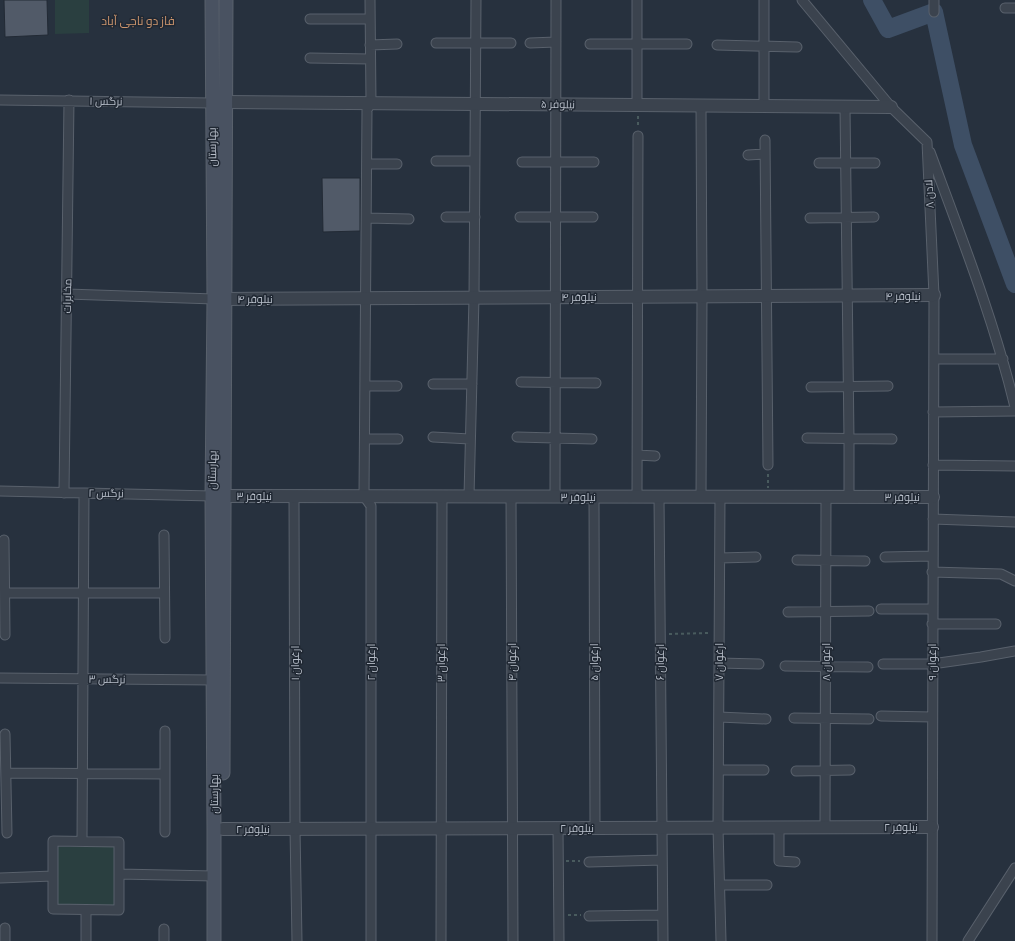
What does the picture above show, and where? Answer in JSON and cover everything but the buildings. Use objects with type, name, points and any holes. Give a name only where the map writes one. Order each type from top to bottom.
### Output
[{"type":"main road","name":"بهارستان","points":[[212,0],[212,103],[219,299]]},
{"type":"main road","name":"بهارستان","points":[[223,941],[223,830],[218,496],[219,299],[225,102],[226,2]]},
{"type":"main road","name":"بهارستان","points":[[214,941],[213,680],[218,496]]},
{"type":"street","points":[[364,496],[367,110],[370,102],[370,0]]},
{"type":"street","points":[[469,496],[474,298],[476,0]]},
{"type":"street","points":[[555,496],[556,0]]},
{"type":"street","points":[[637,0],[637,105]]},
{"type":"street","points":[[764,0],[764,106]]},
{"type":"street","points":[[802,0],[891,108],[927,142],[984,300],[1013,393],[1015,407]]},
{"type":"street","points":[[934,0],[934,12]]},
{"type":"street","points":[[310,19],[370,19]]},
{"type":"street","points":[[530,43],[556,42]]},
{"type":"street","points":[[436,43],[511,44]]},
{"type":"street","points":[[370,45],[397,44]]},
{"type":"street","points":[[590,44],[687,44]]},
{"type":"street","points":[[717,45],[797,47]]},
{"type":"street","points":[[310,58],[370,59]]},
{"type":"street","name":"نرگس ۱","points":[[0,100],[212,103]]},
{"type":"street","name":"مخابرات","points":[[64,493],[69,100]]},
{"type":"street","name":"نیلوفر ۵","points":[[225,102],[370,102],[891,108]]},
{"type":"street","points":[[700,497],[702,297],[701,106]]},
{"type":"street","points":[[845,107],[849,497]]},
{"type":"street","points":[[637,497],[638,136]]},
{"type":"street","points":[[765,140],[768,465]]},
{"type":"street","name":"لادن ۸","points":[[927,142],[934,296],[933,412]]},
{"type":"street","points":[[748,155],[765,154]]},
{"type":"street","points":[[436,162],[475,161]]},
{"type":"street","points":[[522,162],[594,162]]},
{"type":"street","points":[[819,163],[875,163]]},
{"type":"street","points":[[367,164],[397,164]]},
{"type":"street","points":[[446,217],[475,217]]},
{"type":"street","points":[[520,217],[593,217]]},
{"type":"street","points":[[810,218],[874,217]]},
{"type":"street","points":[[367,218],[409,219]]},
{"type":"street","points":[[67,294],[219,299]]},
{"type":"street","name":"نیلوفر ۴","points":[[219,299],[934,296]]},
{"type":"street","points":[[934,359],[1003,359]]},
{"type":"street","points":[[521,382],[596,383]]},
{"type":"street","points":[[433,384],[472,384]]},
{"type":"street","points":[[366,386],[397,386]]},
{"type":"street","points":[[811,387],[888,386]]},
{"type":"street","points":[[933,412],[1015,411]]},
{"type":"street","name":"ارغوان ۹","points":[[932,941],[933,412]]},
{"type":"street","points":[[433,437],[470,438]]},
{"type":"street","points":[[517,437],[592,439]]},
{"type":"street","points":[[807,438],[892,439]]},
{"type":"street","points":[[365,439],[398,439]]},
{"type":"street","points":[[638,455],[655,456]]},
{"type":"street","points":[[933,465],[1015,466]]},
{"type":"street","name":"نرگس ۲","points":[[0,491],[218,496]]},
{"type":"street","points":[[82,841],[84,493]]},
{"type":"street","name":"نیلوفر ۳","points":[[218,496],[932,497]]},
{"type":"street","name":"ارغوان ۱","points":[[294,496],[295,829],[297,941]]},
{"type":"street","name":"ارغوان ۲","points":[[364,496],[371,506],[371,941]]},
{"type":"street","name":"ارغوان ۳","points":[[441,941],[440,829],[442,496]]},
{"type":"street","name":"ارغوان ۴","points":[[511,496],[513,941]]},
{"type":"street","name":"ارغوان ۵","points":[[594,497],[595,828]]},
{"type":"street","name":"ارغوان ۶","points":[[659,497],[663,941]]},
{"type":"street","name":"ارغوان ۷","points":[[720,497],[718,828],[721,941]]},
{"type":"street","name":"ارغوان ۸","points":[[825,828],[826,497]]},
{"type":"street","points":[[933,519],[1015,522]]},
{"type":"street","points":[[164,535],[165,638]]},
{"type":"street","points":[[4,540],[5,635]]},
{"type":"street","points":[[885,557],[932,556]]},
{"type":"street","points":[[720,558],[756,557]]},
{"type":"street","points":[[797,560],[865,561]]},
{"type":"street","points":[[932,572],[1001,574],[1015,581]]},
{"type":"street","points":[[4,593],[164,593]]},
{"type":"street","points":[[881,609],[932,609]]},
{"type":"street","points":[[788,612],[869,611]]},
{"type":"street","points":[[932,624],[996,624]]},
{"type":"street","points":[[883,664],[932,664],[981,657],[1015,650]]},
{"type":"street","points":[[719,663],[759,664]]},
{"type":"street","points":[[785,666],[868,667]]},
{"type":"street","name":"نرگس ۳","points":[[0,678],[213,680]]},
{"type":"street","points":[[881,716],[932,717]]},
{"type":"street","points":[[719,717],[766,718]]},
{"type":"street","points":[[794,718],[869,719]]},
{"type":"street","points":[[165,832],[166,731]]},
{"type":"street","points":[[5,734],[7,833]]},
{"type":"street","points":[[719,770],[764,770]]},
{"type":"street","points":[[796,771],[850,770]]},
{"type":"street","points":[[6,773],[83,772],[165,774]]},
{"type":"street","name":"نیلوفر ۲","points":[[223,830],[932,827]]},
{"type":"street","points":[[558,828],[559,941]]},
{"type":"street","points":[[779,828],[779,861],[795,862]]},
{"type":"street","points":[[53,841],[119,842],[119,874],[118,910],[52,909],[53,841]]},
{"type":"street","points":[[589,862],[662,860]]},
{"type":"street","points":[[968,941],[1015,868]]},
{"type":"street","points":[[119,874],[214,876]]},
{"type":"street","points":[[0,878],[53,876]]},
{"type":"street","points":[[720,885],[767,885]]},
{"type":"street","points":[[86,910],[86,941]]},
{"type":"street","points":[[589,916],[662,915]]},
{"type":"street","points":[[4,941],[5,928]]},
{"type":"street","points":[[164,929],[164,941]]},
{"type":"path","points":[[637,105],[638,136]]},
{"type":"path","points":[[768,465],[768,497]]},
{"type":"path","points":[[660,634],[720,633]]},
{"type":"path","points":[[558,861],[589,862]]},
{"type":"path","points":[[559,915],[589,916]]},
{"type":"green space","points":[[55,0],[89,0],[89,33],[55,34]]},
{"type":"green space","points":[[58,847],[115,847],[115,906],[58,905]]},
{"type":"waterway","points":[[872,0],[888,29],[934,12],[963,145],[1015,284]]},
{"type":"district","name":"فاز دو ناجی آباد","points":[[138,21]]}]
